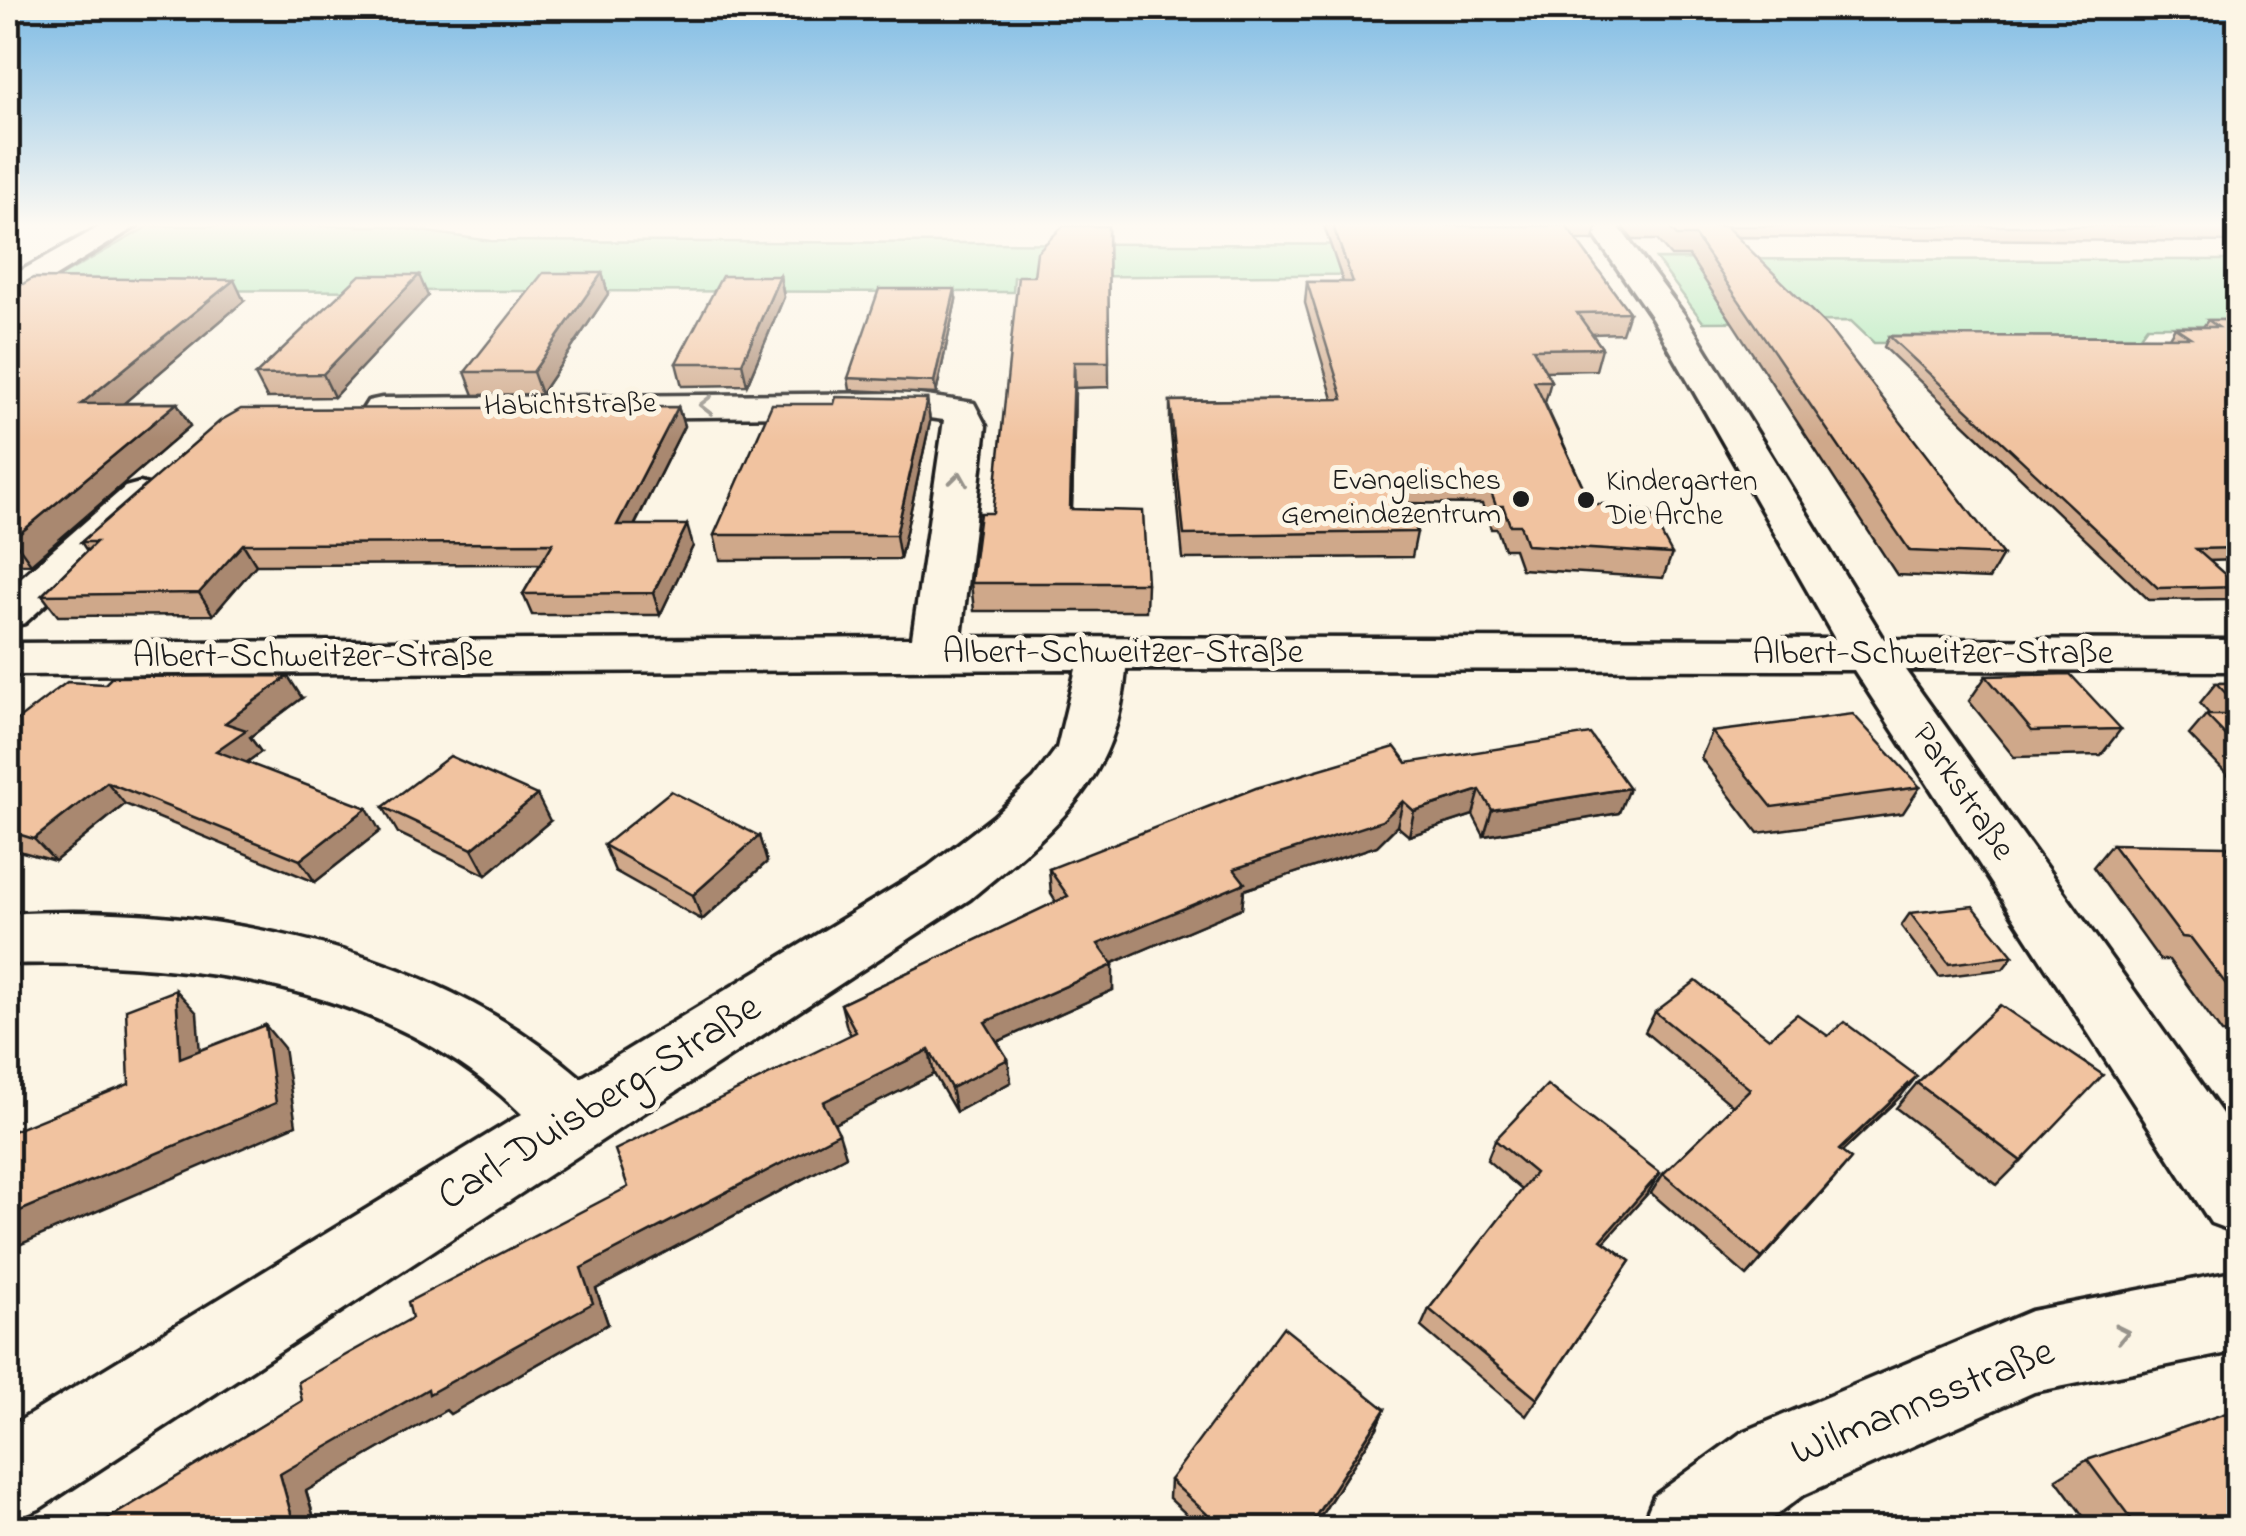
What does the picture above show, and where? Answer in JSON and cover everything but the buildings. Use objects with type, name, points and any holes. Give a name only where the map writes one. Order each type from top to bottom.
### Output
[{"type":"street","name":"Parkstraße","points":[[1656,298],[1868,654],[2238,1198]]},
{"type":"street","name":"Habichtstraße","points":[[337,410],[906,404],[960,411],[966,426],[934,653]]},
{"type":"street","points":[[8,613],[162,477]]},
{"type":"street","name":"Albert-Schweitzer-Straße","points":[[8,658],[934,653],[2238,654]]},
{"type":"street","name":"Carl-Duisberg-Straße","points":[[8,1478],[949,883],[1044,804],[1082,753],[1093,724],[1102,653]]},
{"type":"street","points":[[8,939],[175,941],[332,972],[485,1042],[576,1118]]},
{"type":"street","name":"Wilmannsstraße","points":[[1686,1528],[1772,1464],[2031,1352],[2238,1311]]},
{"type":"green space","points":[[1685,298],[2238,298],[2238,326],[2147,326],[2136,341],[1874,343],[1851,321],[1703,322]]},
{"type":"place","name":"Evangelisches Gemeindezentrum","points":[[1521,499]]},
{"type":"place","name":"Kindergarten Die Arche","points":[[1586,500]]}]
